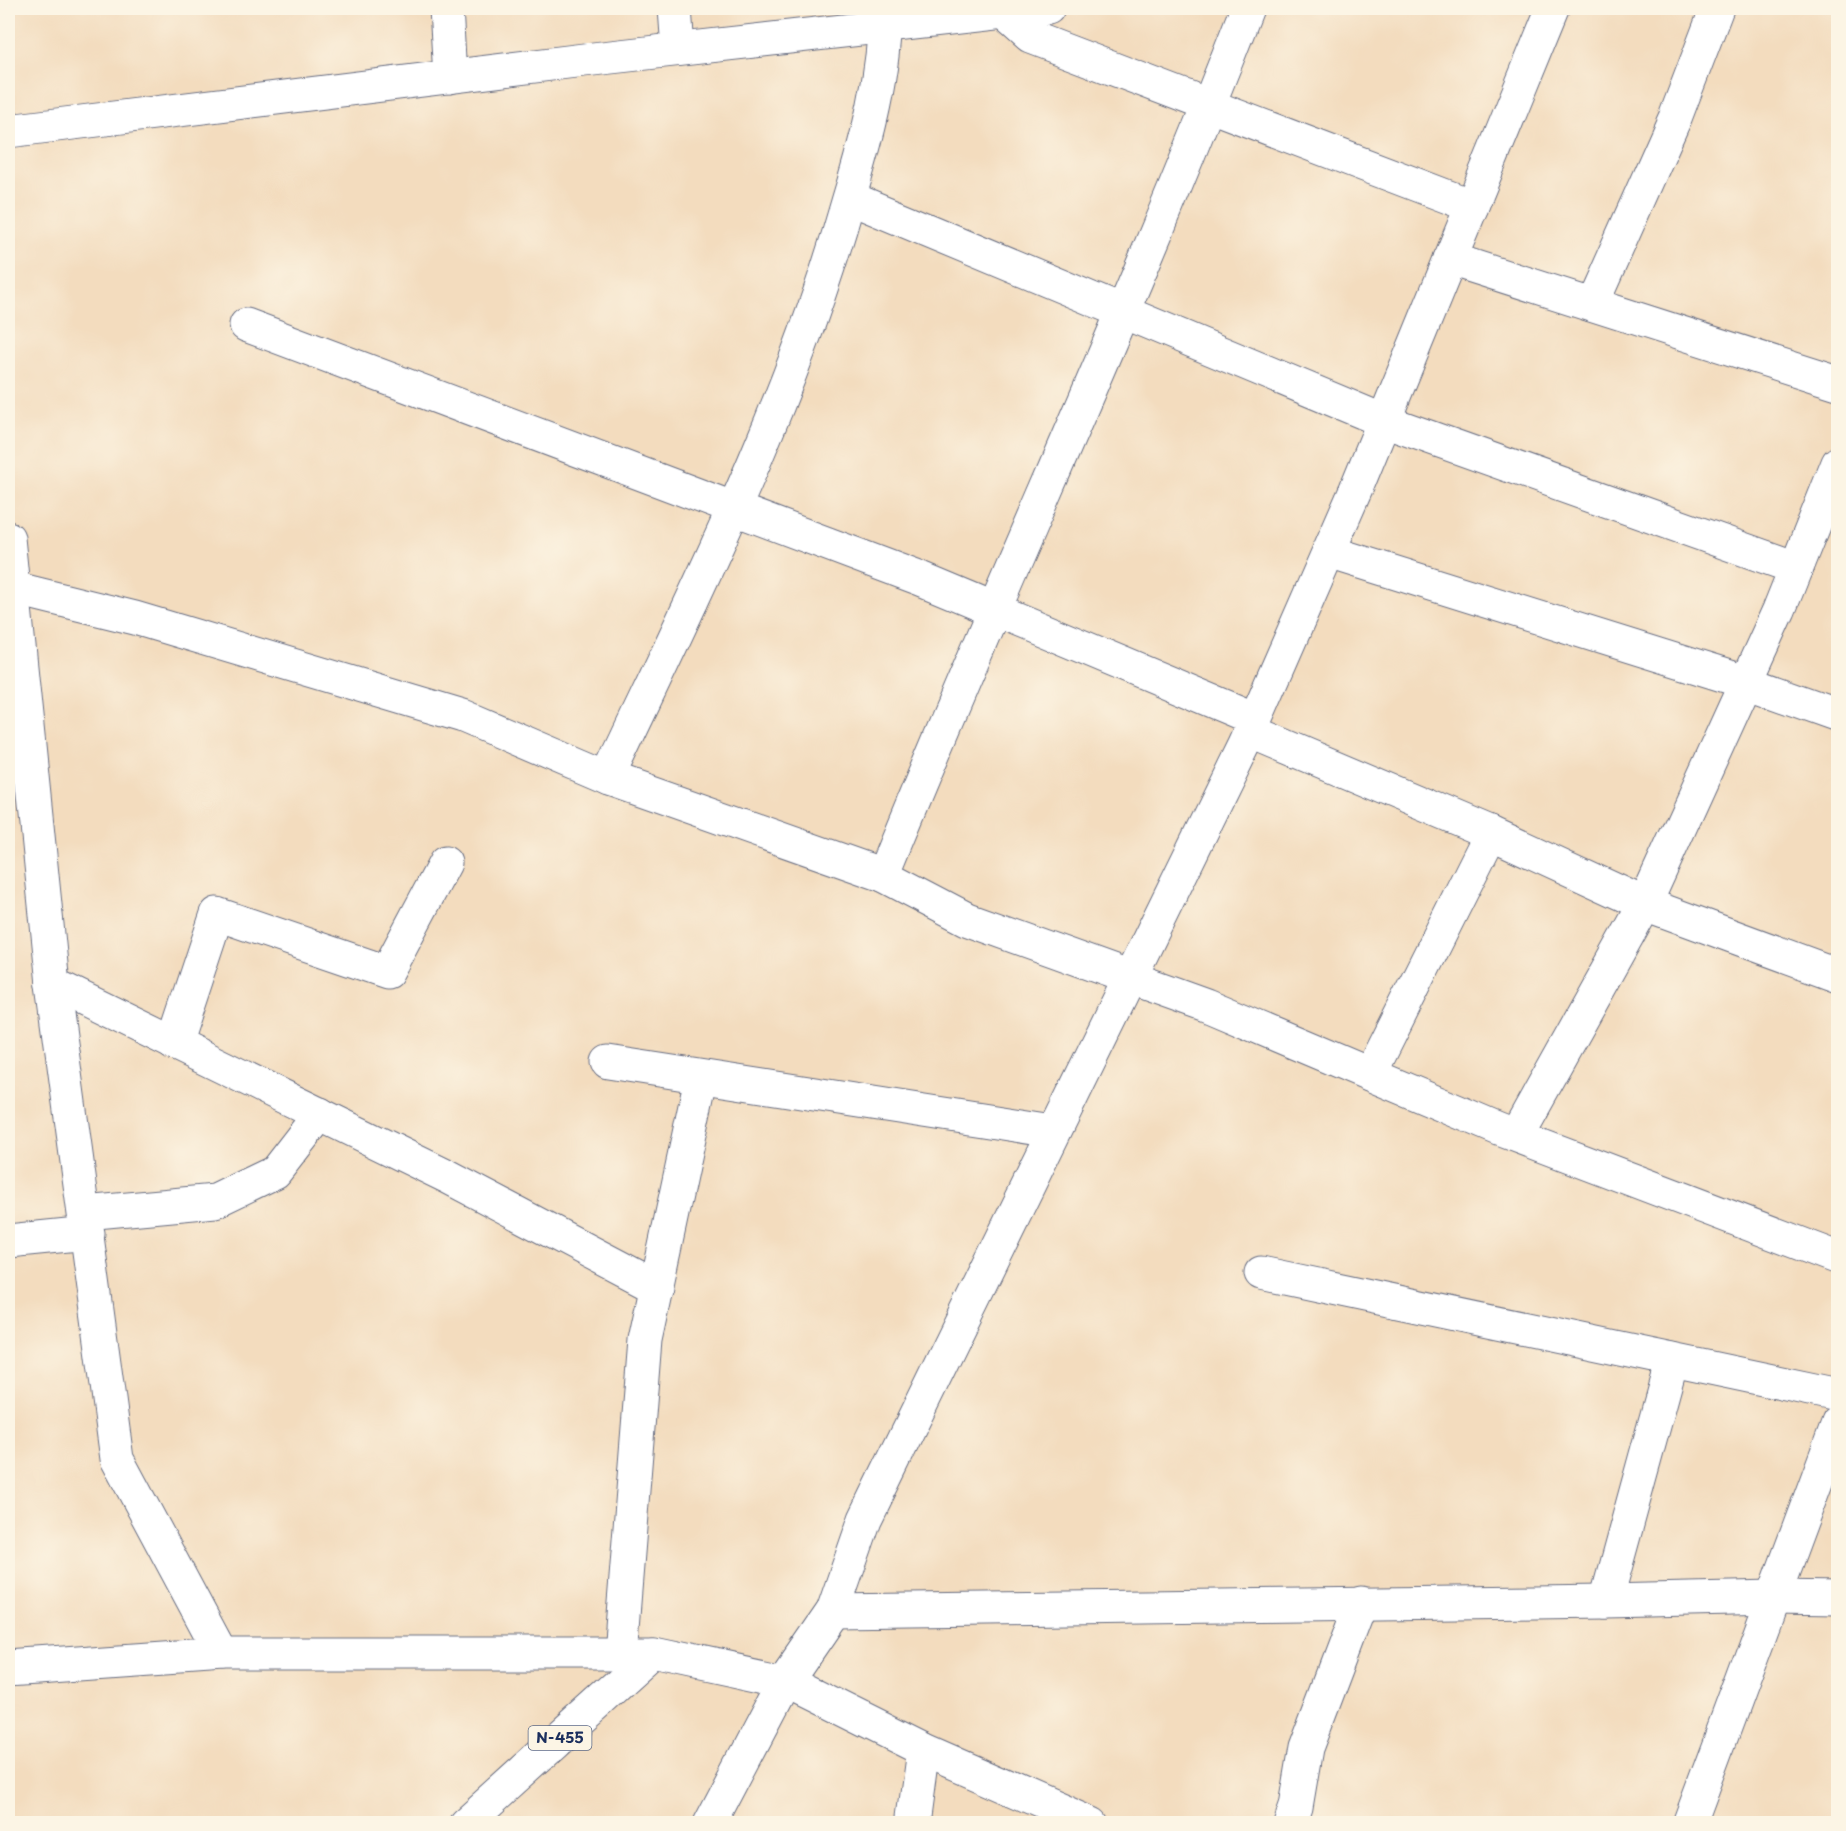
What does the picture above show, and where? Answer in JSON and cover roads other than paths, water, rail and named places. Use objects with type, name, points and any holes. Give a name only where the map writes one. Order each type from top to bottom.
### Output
[{"type":"main road","points":[[446,8],[450,76]]},
{"type":"main road","points":[[675,8],[678,49]]},
{"type":"main road","points":[[8,131],[678,49],[885,17],[1004,13],[1048,8]]},
{"type":"main road","points":[[883,875],[993,610],[1150,250],[1246,8]]},
{"type":"main road","points":[[710,1824],[785,1681],[833,1611],[865,1519],[1252,725],[1384,421],[1553,8]]},
{"type":"main road","points":[[1592,304],[1675,118],[1717,8]]},
{"type":"main road","points":[[1004,13],[1030,37],[1209,103],[1472,206]]},
{"type":"main road","points":[[608,778],[735,507],[827,279],[876,96],[885,17]]},
{"type":"main road","points":[[850,198],[1384,421],[1796,568]]},
{"type":"main road","points":[[1450,260],[1839,383]]},
{"type":"main road","points":[[246,325],[735,507],[921,579],[1252,725],[1645,904],[1839,975]]},
{"type":"main road","points":[[1516,1135],[1645,904],[1796,568],[1839,463]]},
{"type":"main road","points":[[8,544],[53,984],[117,1459],[221,1653]]},
{"type":"main road","points":[[1329,552],[1745,682],[1839,715]]},
{"type":"main road","points":[[12,588],[135,618],[463,716],[608,778],[883,875],[967,919],[1129,975],[1516,1135],[1839,1258]]},
{"type":"main road","points":[[1370,1074],[1491,833]]},
{"type":"main road","points":[[174,1044],[217,914],[387,972],[445,862]]},
{"type":"main road","points":[[53,984],[448,1177],[657,1287]]},
{"type":"main road","points":[[608,1062],[1053,1131]]},
{"type":"main road","points":[[620,1653],[645,1340],[701,1078]]},
{"type":"main road","points":[[8,1241],[87,1223],[215,1201],[275,1172],[320,1114]]},
{"type":"main road","points":[[1261,1273],[1839,1395]]},
{"type":"main road","points":[[1606,1601],[1672,1360]]},
{"type":"main road","points":[[1689,1824],[1838,1428]]},
{"type":"main road","points":[[833,1611],[1774,1597],[1839,1598]]},
{"type":"main road","points":[[1290,1824],[1296,1807],[1306,1748],[1360,1603]]},
{"type":"main road","points":[[8,1668],[221,1653],[654,1653],[785,1681],[923,1750],[1092,1824]]},
{"type":"main road","name":"N-455","points":[[465,1824],[654,1653]]},
{"type":"main road","points":[[913,1824],[923,1750]]}]
